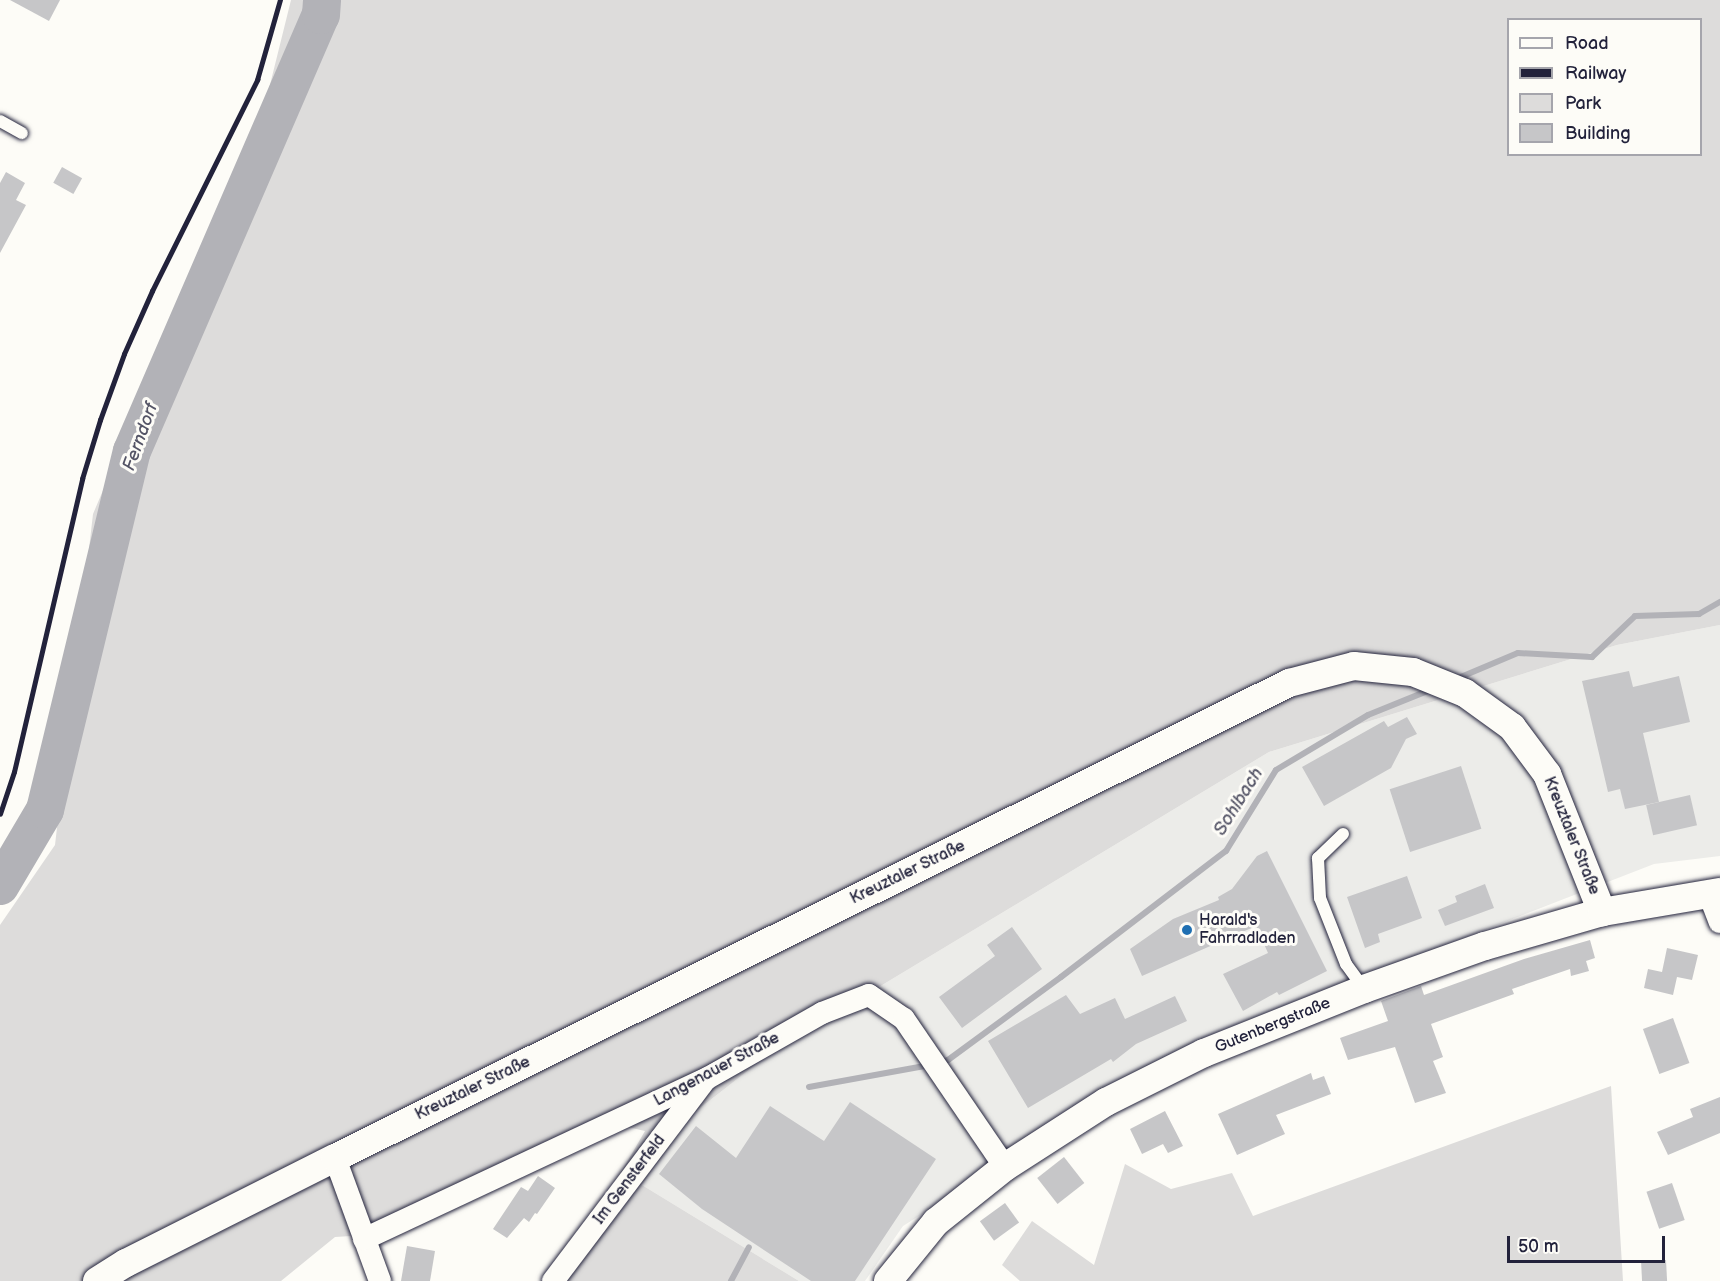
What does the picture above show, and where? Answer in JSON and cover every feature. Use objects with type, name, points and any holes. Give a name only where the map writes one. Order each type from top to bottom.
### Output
[{"type":"street","name":"Kreuztaler Straße","points":[[97,1281],[126,1263],[335,1158],[1289,683],[1354,666],[1413,672],[1465,693],[1512,727],[1547,774],[1602,912]]},
{"type":"street","points":[[1715,893],[1720,922]]},
{"type":"street","name":"Gutenbergstraße","points":[[888,1281],[936,1222],[1005,1167],[1106,1102],[1204,1053],[1364,989],[1485,946],[1602,912],[1715,893]]},
{"type":"street","name":"Langenauer Straße","points":[[364,1239],[706,1079],[822,1013],[869,995],[904,1019],[1005,1167]]},
{"type":"street","name":"Im Gensterfeld","points":[[553,1281],[706,1079]]},
{"type":"street","points":[[335,1158],[380,1281]]},
{"type":"lane","points":[[0,121],[22,133]]},
{"type":"lane","points":[[1344,834],[1318,858],[1320,898],[1346,964],[1364,989]]},
{"type":"shaded area","points":[[1720,625],[1720,856],[1654,864],[1193,1043],[903,1226],[865,1281],[799,1281],[642,1185],[691,1115],[776,1049],[1269,752],[1617,645]]},
{"type":"green space","points":[[291,0],[1720,0],[1720,625],[1617,645],[1269,752],[776,1049],[691,1115],[642,1185],[799,1281],[558,1281],[645,1131],[619,1125],[384,1234],[335,1237],[281,1281],[0,1281],[0,925],[55,845],[93,514],[264,109]]},
{"type":"green space","points":[[1611,1086],[1623,1281],[1020,1281],[1002,1265],[1032,1221],[1094,1265],[1125,1164],[1171,1189],[1232,1173],[1253,1216]]},
{"type":"building","points":[[10,0],[60,0],[49,21]]},
{"type":"building","points":[[62,167],[82,178],[73,194],[53,183]]},
{"type":"building","points":[[6,172],[25,183],[16,200],[26,205],[0,253],[0,183]]},
{"type":"building","points":[[1629,671],[1633,687],[1679,676],[1690,722],[1643,733],[1659,802],[1625,809],[1620,789],[1608,792],[1582,681]]},
{"type":"building","points":[[1407,717],[1417,734],[1406,739],[1391,768],[1324,806],[1302,767],[1384,721],[1388,727]]},
{"type":"building","points":[[1461,766],[1481,829],[1410,852],[1390,789]]},
{"type":"building","points":[[1690,795],[1697,825],[1653,835],[1646,805]]},
{"type":"building","points":[[1267,851],[1327,971],[1279,995],[1277,992],[1243,1011],[1223,974],[1268,953],[1256,926],[1142,976],[1130,949],[1173,919],[1219,900],[1218,897],[1232,889],[1257,856]]},
{"type":"building","points":[[1407,876],[1422,918],[1378,934],[1380,942],[1365,948],[1347,897]]},
{"type":"building","points":[[1485,884],[1494,908],[1445,926],[1438,910],[1457,902],[1455,896]]},
{"type":"building","points":[[1012,927],[1042,969],[962,1028],[939,997],[995,956],[987,945]]},
{"type":"building","points":[[1590,940],[1595,958],[1586,961],[1589,971],[1571,976],[1570,969],[1512,989],[1514,994],[1431,1024],[1443,1057],[1433,1061],[1446,1093],[1415,1103],[1395,1047],[1348,1060],[1340,1038],[1388,1021],[1381,1001],[1421,986],[1424,995],[1524,959]]},
{"type":"building","points":[[1667,948],[1698,955],[1692,980],[1677,977],[1673,995],[1644,988],[1648,969],[1662,972]]},
{"type":"building","points":[[1066,995],[1080,1014],[1115,998],[1125,1019],[1175,996],[1187,1021],[1136,1044],[1113,1062],[1111,1059],[1028,1108],[988,1041]]},
{"type":"building","points":[[1673,1018],[1689,1063],[1659,1074],[1643,1029]]},
{"type":"building","points":[[1311,1073],[1313,1080],[1324,1076],[1331,1094],[1276,1115],[1285,1134],[1237,1155],[1218,1114]]},
{"type":"building","points":[[1720,1097],[1720,1133],[1668,1155],[1657,1132],[1693,1117],[1690,1109]]},
{"type":"building","points":[[850,1102],[936,1159],[855,1281],[811,1281],[702,1209],[659,1174],[696,1126],[736,1158],[770,1106],[824,1141]]},
{"type":"building","points":[[1165,1111],[1183,1146],[1168,1153],[1163,1144],[1142,1154],[1130,1129]]},
{"type":"building","points":[[1064,1157],[1084,1183],[1058,1204],[1037,1178]]},
{"type":"building","points":[[538,1176],[555,1188],[537,1214],[535,1213],[529,1222],[524,1218],[507,1238],[493,1229],[521,1187],[528,1191]]},
{"type":"building","points":[[1672,1183],[1685,1220],[1659,1229],[1646,1192]]},
{"type":"building","points":[[1005,1203],[1019,1222],[994,1241],[980,1221]]},
{"type":"building","points":[[407,1246],[435,1251],[430,1281],[401,1281]]},
{"type":"building","points":[[1666,1260],[1667,1281],[1642,1281],[1641,1261]]},
{"type":"waterway","name":"Ferndorf","points":[[0,886],[45,810],[132,451],[321,15],[322,0]]},
{"type":"waterway","name":"Sohlbach","points":[[1456,679],[1518,653],[1592,657],[1635,616],[1699,614],[1720,602]]},
{"type":"waterway","name":"Sohlbach","points":[[940,1063],[948,1060],[1061,977],[1226,851],[1276,770],[1368,715],[1430,690]]},
{"type":"waterway","name":"Sohlbach","points":[[809,1087],[930,1065]]},
{"type":"waterway","name":"Sohlbach","points":[[731,1281],[749,1247]]},
{"type":"railway","points":[[0,814],[14,772],[82,479],[100,420],[124,354],[152,291],[257,80],[280,0]]},
{"type":"place","name":"Harald's Fahrradladen","points":[[1187,930]]}]
